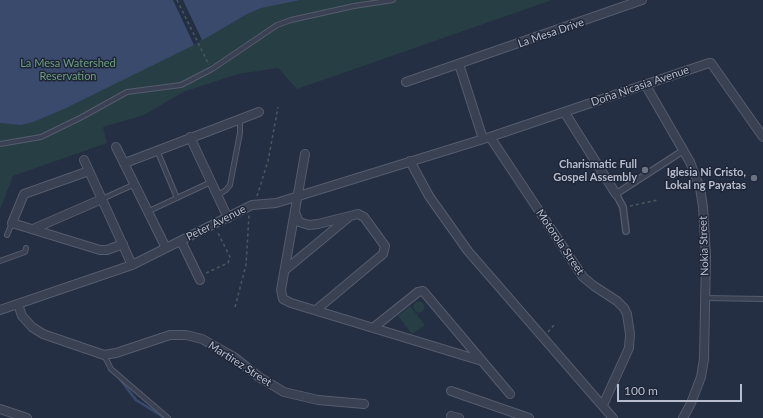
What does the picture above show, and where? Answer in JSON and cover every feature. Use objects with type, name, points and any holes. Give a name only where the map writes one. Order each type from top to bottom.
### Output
[{"type":"street","name":"La Mesa Drive","points":[[406,82],[642,0]]},
{"type":"street","name":"Doña Nicasia Avenue","points":[[486,138],[565,113],[711,62],[763,138]]},
{"type":"street","points":[[459,64],[486,138]]},
{"type":"street","name":"Nokia Street","points":[[645,84],[684,150],[700,188],[703,207],[706,256],[704,359],[701,377],[692,403],[683,418]]},
{"type":"street","points":[[125,163],[259,112]]},
{"type":"street","points":[[565,113],[623,207],[626,231]]},
{"type":"street","points":[[190,137],[228,218]]},
{"type":"street","name":"Peter Avenue","points":[[0,310],[132,264],[251,206],[276,203],[486,138]]},
{"type":"street","name":"Motorola Street","points":[[486,138],[583,277],[616,301],[624,308],[627,314],[630,334],[629,348],[603,405]]},
{"type":"street","points":[[116,147],[136,184],[166,248]]},
{"type":"street","points":[[616,194],[684,150]]},
{"type":"street","points":[[304,154],[281,295],[283,299],[373,328],[482,360]]},
{"type":"street","points":[[84,160],[132,264]]},
{"type":"street","points":[[410,162],[447,223],[511,302],[544,336],[578,379],[614,418]]},
{"type":"street","points":[[89,171],[24,194],[12,223],[100,250],[107,250],[123,244]]},
{"type":"street","points":[[33,229],[102,199]]},
{"type":"street","points":[[295,211],[297,219],[304,225],[318,224],[358,214],[364,217],[385,244],[384,252],[316,310]]},
{"type":"street","points":[[285,270],[352,215]]},
{"type":"street","points":[[181,241],[199,278]]},
{"type":"street","points":[[373,328],[418,292],[423,291],[510,394]]},
{"type":"street","points":[[18,304],[22,316],[32,327],[43,334],[104,355]]},
{"type":"street","name":"Martirez Street","points":[[104,355],[116,353],[170,335],[186,335],[202,339],[234,357],[259,377],[284,392],[318,400],[364,404]]},
{"type":"street","points":[[451,391],[528,418]]},
{"type":"street","points":[[0,409],[12,416],[27,418]]},
{"type":"lane","points":[[0,144],[41,137],[80,118],[127,92],[181,85],[212,69],[277,25],[291,20],[354,6],[393,0]]},
{"type":"lane","points":[[217,196],[226,190],[231,181],[240,133],[240,119]]},
{"type":"lane","points":[[157,150],[177,198]]},
{"type":"lane","points":[[149,211],[211,182]]},
{"type":"lane","points":[[102,199],[136,184]]},
{"type":"lane","points":[[8,235],[12,223]]},
{"type":"lane","points":[[0,261],[25,252],[26,248]]},
{"type":"lane","points":[[705,298],[763,299]]},
{"type":"lane","points":[[104,355],[111,369],[168,418]]},
{"type":"path","points":[[177,0],[212,69]]},
{"type":"path","points":[[235,307],[247,257],[246,236],[251,206],[268,161],[278,107]]},
{"type":"path","points":[[623,207],[658,200]]},
{"type":"path","points":[[199,278],[228,263],[230,257],[214,225]]},
{"type":"path","points":[[544,336],[554,326]]},
{"type":"green space","name":"La Mesa Watershed Reservation","points":[[0,0],[552,0],[297,89],[278,68],[238,74],[183,92],[144,115],[103,127],[107,143],[13,176],[0,210]]},
{"type":"green space","points":[[417,302],[421,302],[423,303],[423,311],[417,312],[414,309],[414,305]]},
{"type":"green space","points":[[410,306],[425,325],[412,334],[398,316]]},
{"type":"water","points":[[0,0],[300,0],[261,8],[247,14],[194,45],[64,109],[33,122],[21,125],[0,123]]},
{"type":"pier","points":[[173,0],[183,0],[202,40],[194,45]]},
{"type":"waterway","points":[[119,378],[136,400],[165,418]]},
{"type":"place","name":"Charismatic Full Gospel Assembly","points":[[645,170]]},
{"type":"place","name":"Iglesia Ni Cristo, Lokal ng Payatas","points":[[754,178]]}]
